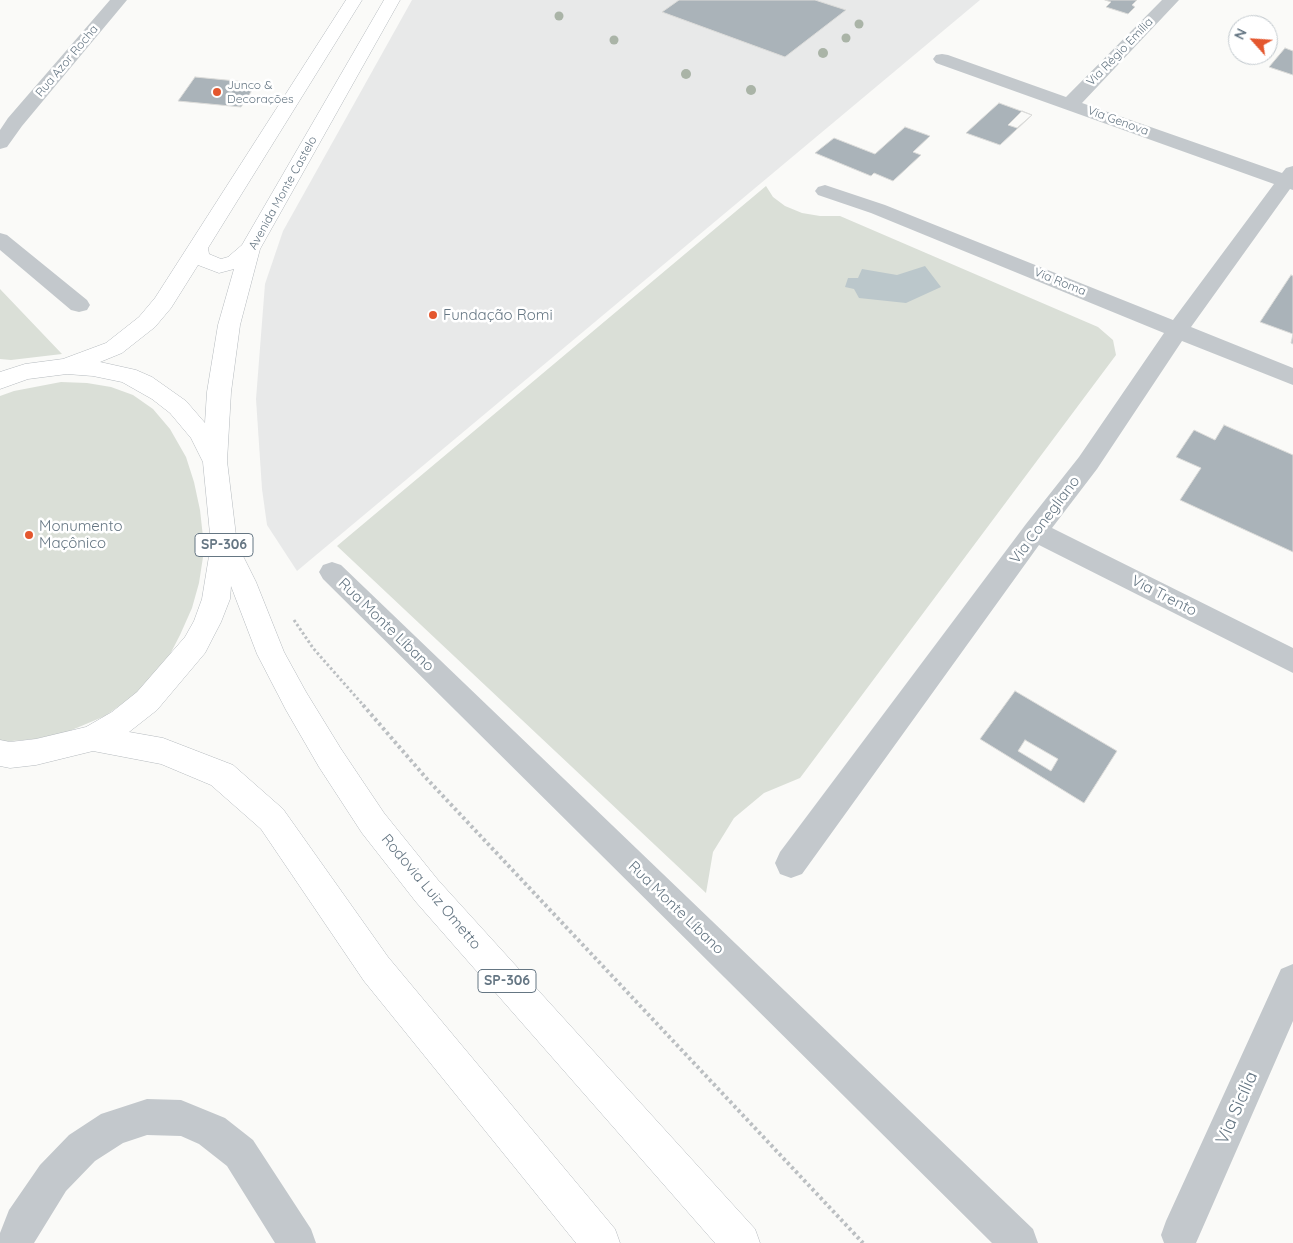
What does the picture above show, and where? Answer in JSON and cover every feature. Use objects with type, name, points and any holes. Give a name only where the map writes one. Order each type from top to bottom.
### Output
[{"type":"main road","points":[[67,366],[114,348],[147,322],[162,303],[198,249],[354,0]]},
{"type":"main road","name":"Avenida Monte Castelo","points":[[214,462],[218,392],[228,335],[250,249],[392,0]]},
{"type":"main road","points":[[198,249],[202,260],[219,266],[235,262],[250,249]]},
{"type":"main road","name":"SP-306","points":[[0,381],[26,372],[67,366],[93,368],[128,376],[160,393],[178,407],[201,434],[214,462],[224,544],[216,599],[195,645],[176,670],[147,701],[122,721],[93,738],[44,751],[3,757]]},
{"type":"main road","name":"SP-306","points":[[0,368],[26,372]]},
{"type":"main road","name":"Rodovia Luiz Ometto","points":[[224,544],[243,582],[271,654],[296,701],[330,758],[373,823],[427,891],[741,1243]]},
{"type":"main road","name":"SP-306","points":[[93,738],[163,751],[214,772],[246,795],[272,819],[376,969],[601,1243]]},
{"type":"street","name":"Rua Azor Rocha","points":[[0,143],[8,126],[120,0]]},
{"type":"street","name":"Via Régio Emília","points":[[1070,104],[1171,0]]},
{"type":"street","name":"Via Genova","points":[[942,59],[1291,179]]},
{"type":"street","name":"Via Conegliano","points":[[791,863],[1088,463],[1178,330],[1291,179]]},
{"type":"street","name":"Via Roma","points":[[825,191],[878,209],[1293,377]]},
{"type":"street","points":[[0,239],[79,305]]},
{"type":"street","name":"Via Trento","points":[[1036,531],[1293,661]]},
{"type":"street","name":"Rua Monte Líbano","points":[[332,572],[1019,1243]]},
{"type":"street","name":"Via Sicília","points":[[1180,1235],[1293,981]]},
{"type":"street","points":[[14,1243],[23,1224],[53,1178],[82,1148],[114,1127],[147,1117],[181,1118],[212,1131],[240,1152],[297,1243]]},
{"type":"path","points":[[292,618],[312,648],[433,786],[863,1243]]},
{"type":"shaded area","name":"Fundação Romi","points":[[412,0],[980,0],[297,571],[267,525],[262,489],[256,399],[265,284],[283,231]]},
{"type":"shaded area","points":[[766,186],[773,197],[785,206],[802,213],[820,216],[840,216],[1098,327],[1113,340],[1116,355],[800,778],[764,793],[734,818],[713,852],[706,893],[337,546]]},
{"type":"shaded area","points":[[925,266],[941,287],[906,303],[859,298],[854,289],[845,287],[848,278],[858,278],[862,269],[897,275]]},
{"type":"shaded area","points":[[0,289],[62,354],[11,360],[0,359]]},
{"type":"shaded area","points":[[61,382],[87,383],[111,387],[133,395],[153,409],[170,429],[186,457],[200,510],[203,557],[199,583],[192,608],[164,666],[136,694],[105,716],[67,732],[35,739],[0,742],[0,396],[14,391]]},
{"type":"building","points":[[679,0],[815,0],[846,10],[785,57],[662,12]]},
{"type":"building","points":[[1105,0],[1137,0],[1132,5],[1135,7],[1128,14],[1106,7],[1111,2]]},
{"type":"building","points":[[1285,48],[1293,51],[1293,75],[1269,67],[1271,65],[1278,65],[1278,56]]},
{"type":"building","name":"Junco & Decorações","points":[[195,77],[257,83],[241,107],[178,101]]},
{"type":"building","points":[[999,103],[1032,115],[1000,145],[966,133]]},
{"type":"building","points":[[1022,111],[1032,115],[1017,128],[1008,125]]},
{"type":"building","points":[[905,127],[930,136],[913,152],[921,155],[893,181],[874,173],[871,176],[815,153],[834,138],[875,154]]},
{"type":"building","points":[[1291,275],[1293,276],[1293,334],[1260,322]]},
{"type":"building","points":[[1224,425],[1293,455],[1293,552],[1180,500],[1201,468],[1176,457],[1194,430],[1215,440]]},
{"type":"building","points":[[1015,691],[1117,751],[1084,803],[980,739]]},
{"type":"building","points":[[1025,740],[1058,759],[1051,771],[1018,751]]},
{"type":"place","name":"Junco & Decorações","points":[[217,92]]},
{"type":"place","name":"Fundação Romi","points":[[433,315]]},
{"type":"place","name":"Monumento Maçônico","points":[[29,535]]}]
